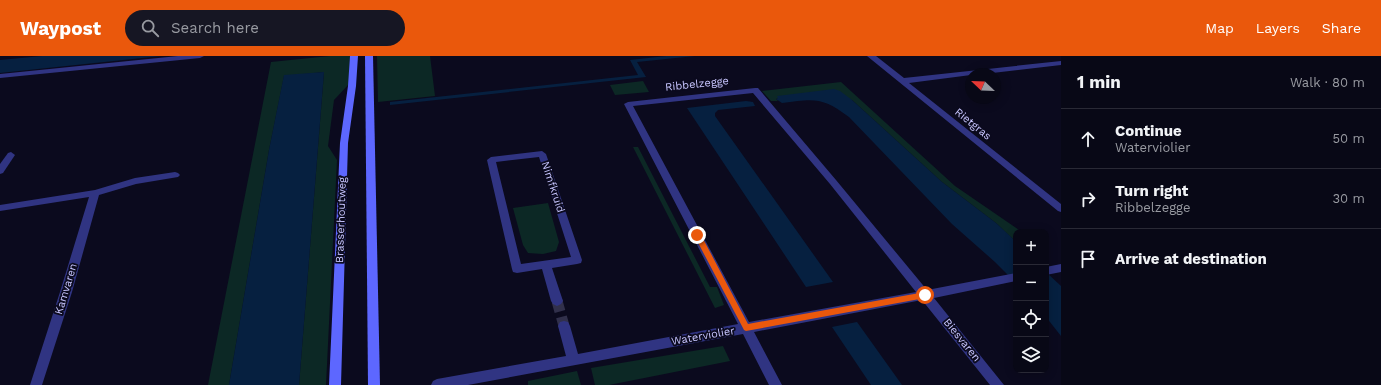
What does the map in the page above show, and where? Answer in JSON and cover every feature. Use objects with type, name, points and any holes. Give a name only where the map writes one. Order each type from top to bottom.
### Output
[{"type":"main road","name":"Brasserhoutweg","points":[[335,385],[344,143],[352,86],[354,56]]},
{"type":"main road","points":[[369,56],[374,385]]},
{"type":"street","points":[[0,76],[200,56]]},
{"type":"street","name":"Rietgras","points":[[871,56],[1061,209]]},
{"type":"street","points":[[902,81],[1061,63]]},
{"type":"street","name":"Ribbelzegge","points":[[746,328],[628,104],[755,90],[925,295]]},
{"type":"street","name":"Nimfkruid","points":[[542,154],[576,260],[546,265],[517,269],[491,160],[542,154]]},
{"type":"street","points":[[0,171],[11,155]]},
{"type":"street","points":[[0,208],[95,193],[135,181],[174,175]]},
{"type":"street","name":"Kamvaren","points":[[36,385],[66,292],[95,193]]},
{"type":"street","points":[[546,265],[557,301]]},
{"type":"street","points":[[1049,270],[1061,268]]},
{"type":"street","name":"Waterviolier","points":[[437,385],[1013,278]]},
{"type":"street","name":"Biesvaren","points":[[925,295],[998,385]]},
{"type":"street","points":[[564,326],[573,359]]},
{"type":"street","points":[[746,328],[776,385]]},
{"type":"green space","points":[[330,56],[350,56],[349,84],[334,100],[328,146],[337,160],[326,385],[299,385],[324,72],[284,76],[269,150],[229,385],[208,385],[271,62]]},
{"type":"green space","points":[[377,56],[430,56],[435,96],[378,102]]},
{"type":"green space","points":[[643,81],[649,92],[615,95],[610,85]]},
{"type":"green space","points":[[841,82],[955,186],[1018,229],[1013,229],[1013,239],[996,223],[942,182],[852,100],[778,98],[776,99],[778,101],[771,101],[762,91]]},
{"type":"green space","points":[[633,147],[638,147],[710,287],[717,287],[724,305],[715,308]]},
{"type":"green space","points":[[548,203],[559,242],[556,251],[543,254],[528,253],[523,245],[513,208]]},
{"type":"green space","points":[[723,346],[730,361],[609,385],[595,385],[591,368]]},
{"type":"green space","points":[[577,371],[581,385],[528,385],[528,381]]},
{"type":"water","points":[[42,56],[161,56],[0,73],[0,60]]},
{"type":"water","points":[[666,56],[695,56],[637,62],[646,77],[390,105],[390,102],[638,75],[630,60]]},
{"type":"water","points":[[324,72],[299,385],[229,385],[269,150],[284,75]]},
{"type":"water","points":[[834,89],[840,91],[852,100],[942,182],[996,223],[1013,239],[1013,280],[952,224],[849,117],[832,105],[824,102],[810,100],[782,103],[776,99],[778,98],[777,96]]},
{"type":"water","points":[[746,101],[753,102],[755,106],[718,110],[715,113],[715,116],[833,282],[806,287],[687,108]]},
{"type":"water","points":[[1049,275],[1061,286],[1061,336],[1049,321]]},
{"type":"water","points":[[857,322],[902,385],[871,385],[832,327]]},
{"type":"tunnel","points":[[557,301],[564,326]]},
{"type":"route","points":[[697,235],[746,328],[925,295]]}]
